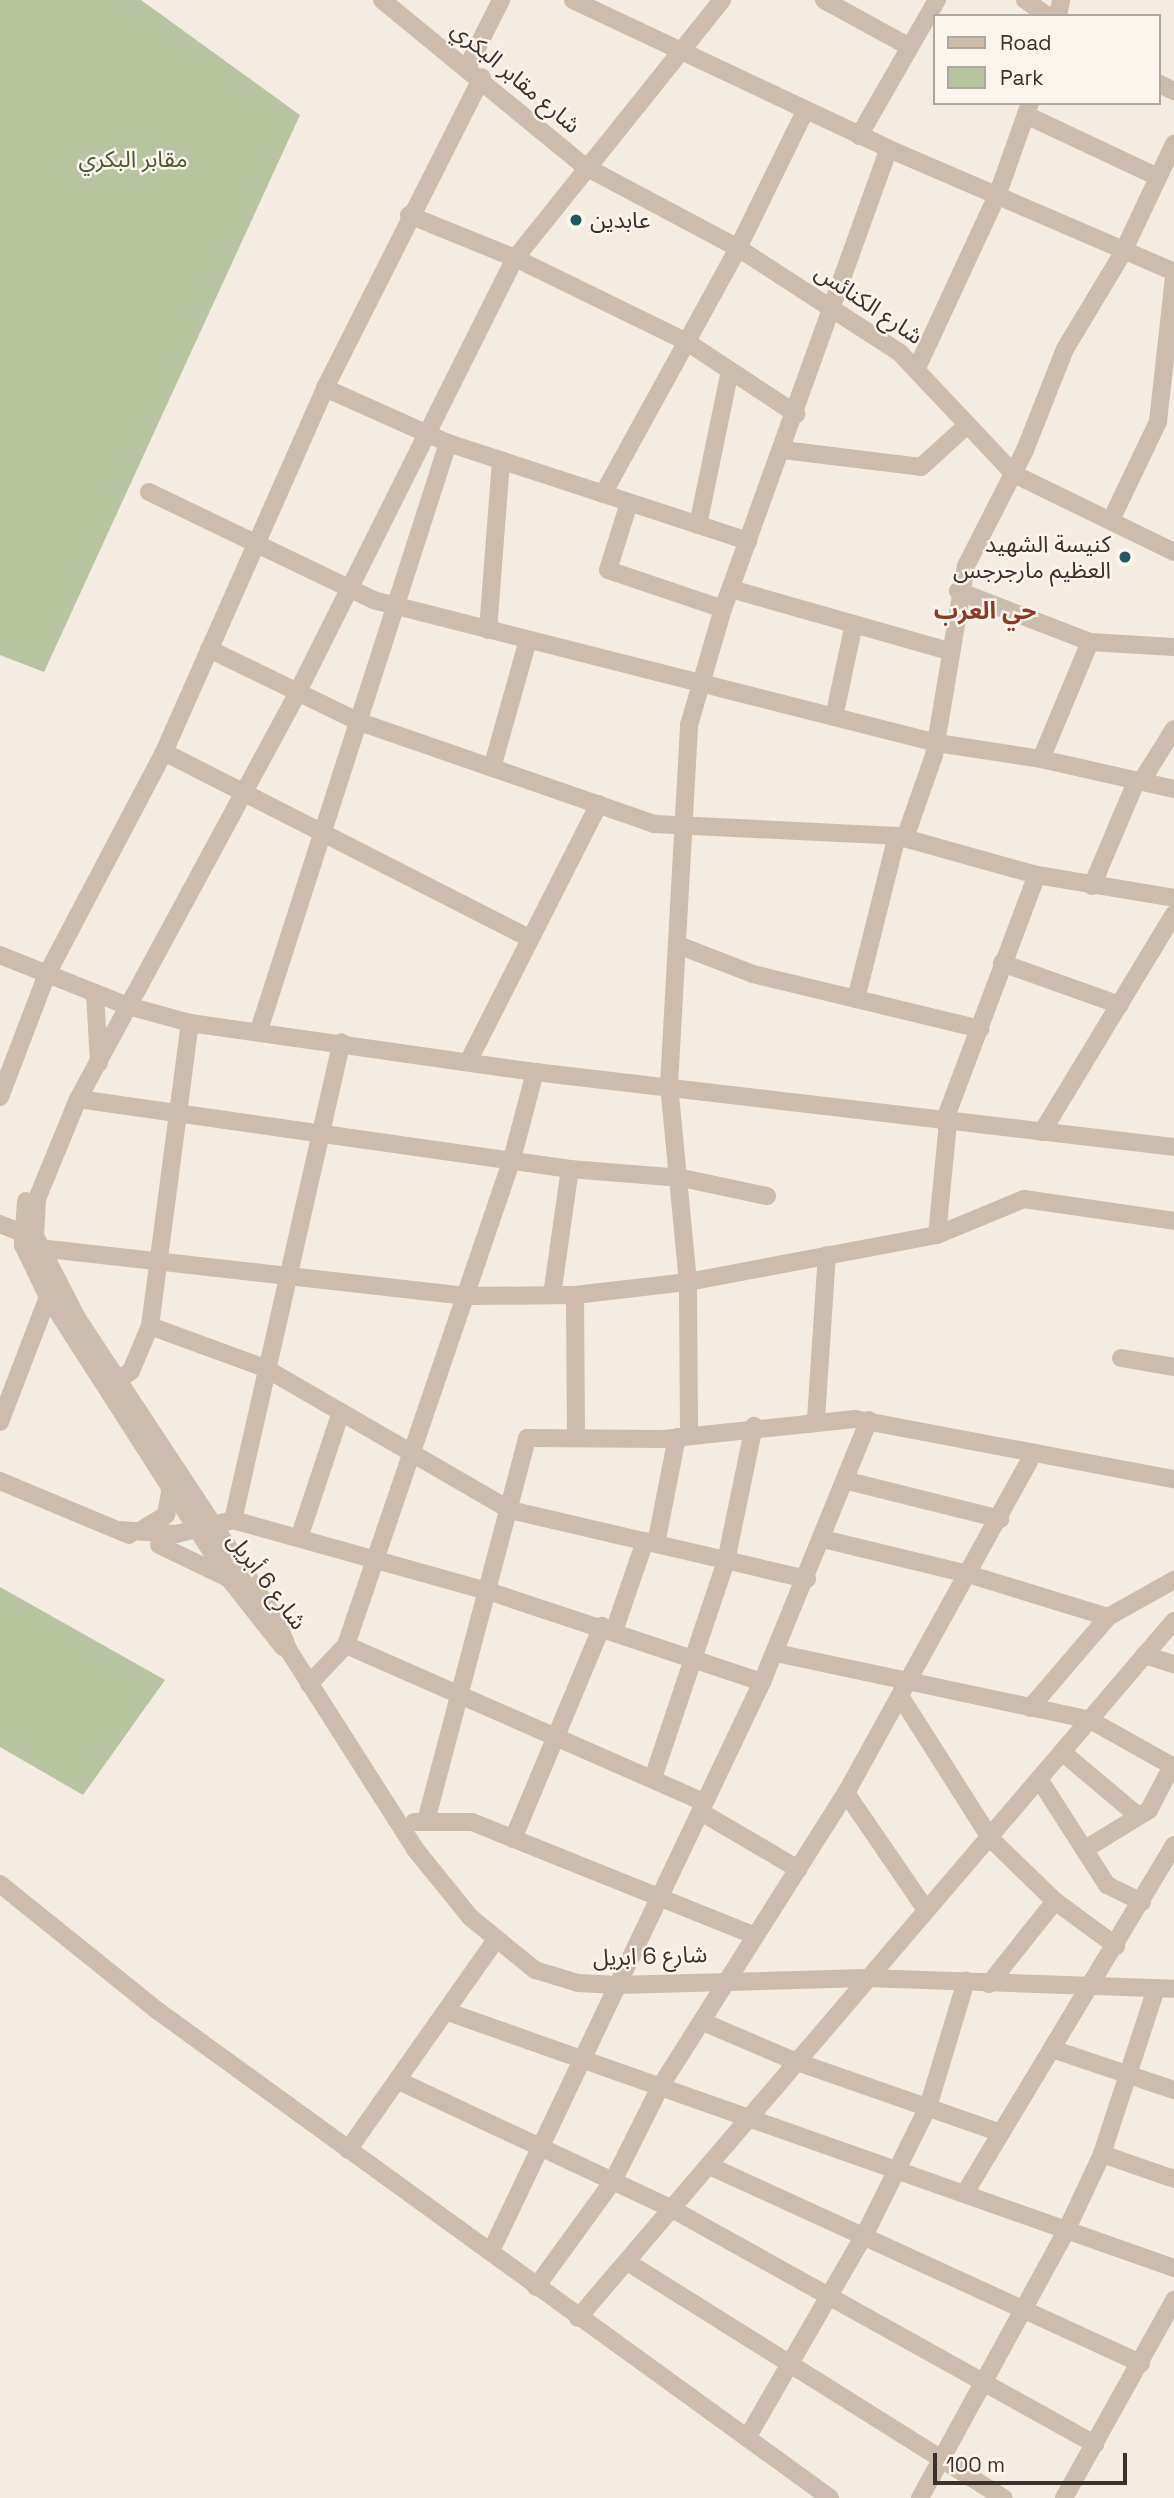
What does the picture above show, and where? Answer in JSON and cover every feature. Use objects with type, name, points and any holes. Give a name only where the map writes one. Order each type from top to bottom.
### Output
[{"type":"street","name":"شارع مقابر البكري","points":[[382,0],[475,71],[584,166]]},
{"type":"street","points":[[0,1097],[47,974],[164,752],[208,649],[257,548],[325,388],[475,71],[501,0]]},
{"type":"street","points":[[573,0],[859,136],[1122,254],[1174,274],[1166,424],[1111,520]]},
{"type":"street","name":"شارع 6 أبريل","points":[[289,1651],[230,1580],[208,1533],[112,1385],[48,1297],[20,1232],[29,1192],[296,695],[515,258],[584,166],[722,0]]},
{"type":"street","points":[[824,0],[910,47]]},
{"type":"street","points":[[859,136],[937,0]]},
{"type":"street","points":[[1025,0],[1045,14]]},
{"type":"street","points":[[917,368],[997,196],[1028,109],[1158,177]]},
{"type":"street","points":[[603,494],[738,248],[805,111]]},
{"type":"street","points":[[856,999],[901,837],[937,743],[958,591],[970,556],[1014,474],[1065,349],[1122,254],[1174,144]]},
{"type":"street","points":[[513,1839],[650,1543],[683,1435],[688,1282],[682,1178],[669,1085],[689,725],[723,609],[796,414],[888,149]]},
{"type":"street","name":"شارع الكنائس","points":[[584,166],[738,248],[834,307],[917,368],[966,426],[1014,474],[1174,552]]},
{"type":"street","points":[[409,215],[515,258],[687,342],[796,414]]},
{"type":"street","points":[[698,525],[730,371]]},
{"type":"street","points":[[325,388],[424,435],[748,541]]},
{"type":"street","points":[[783,450],[920,467],[966,426]]},
{"type":"street","points":[[259,1030],[448,443]]},
{"type":"street","points":[[488,630],[501,461]]},
{"type":"street","points":[[149,492],[348,591],[396,606],[702,686],[937,743],[1041,759],[1174,789]]},
{"type":"street","points":[[629,503],[608,570],[723,609]]},
{"type":"street","points":[[731,589],[948,651]]},
{"type":"street","points":[[958,591],[1090,642],[1174,647]]},
{"type":"street","points":[[834,717],[854,624]]},
{"type":"street","points":[[492,768],[528,640]]},
{"type":"street","points":[[1041,759],[1090,642]]},
{"type":"street","points":[[208,649],[296,695],[357,721],[599,804],[683,829],[901,837],[1037,874],[1092,886],[1174,898]]},
{"type":"street","points":[[1092,886],[1138,782],[1174,729]]},
{"type":"street","points":[[164,752],[322,835],[527,937]]},
{"type":"street","points":[[469,1060],[527,937],[599,804]]},
{"type":"street","points":[[937,1234],[946,1122],[1002,962],[1037,874]]},
{"type":"street","points":[[1042,1132],[1174,914]]},
{"type":"street","points":[[678,945],[746,972],[980,1028]]},
{"type":"street","points":[[0,955],[128,1006],[190,1023],[259,1030],[535,1072],[669,1085],[946,1122],[1174,1147]]},
{"type":"street","points":[[1002,962],[1120,1005]]},
{"type":"street","points":[[95,993],[99,1064]]},
{"type":"street","points":[[112,1385],[131,1371],[150,1326],[190,1023]]},
{"type":"street","points":[[233,1520],[265,1368],[342,1042]]},
{"type":"street","points":[[309,1684],[346,1645],[512,1159],[535,1072]]},
{"type":"street","points":[[78,1100],[570,1169],[682,1178],[767,1196]]},
{"type":"street","name":"شارع 6 أبريل","points":[[52,1153],[33,1220],[39,1248],[171,1488],[278,1623],[289,1651]]},
{"type":"street","points":[[552,1295],[570,1169]]},
{"type":"street","points":[[39,1248],[466,1296],[552,1295],[688,1282],[937,1234],[1024,1199],[1174,1221]]},
{"type":"street","points":[[0,1224],[20,1232]]},
{"type":"street","points":[[816,1419],[827,1255]]},
{"type":"street","points":[[575,1294],[576,1436]]},
{"type":"street","points":[[0,1422],[48,1297]]},
{"type":"street","points":[[150,1326],[265,1368],[510,1510],[807,1579]]},
{"type":"street","points":[[1121,1359],[1174,1367]]},
{"type":"street","points":[[299,1538],[341,1412]]},
{"type":"street","points":[[426,1821],[491,1592],[527,1438],[683,1435],[816,1419],[869,1420],[1174,1479]]},
{"type":"street","points":[[491,2251],[580,2060],[661,1902],[702,1807],[762,1682],[848,1481],[869,1420]]},
{"type":"street","points":[[653,1778],[726,1561],[754,1426]]},
{"type":"street","points":[[536,2287],[614,2181],[660,2088],[732,1978],[752,1935],[846,1793],[902,1699],[1034,1454]]},
{"type":"street","points":[[0,1481],[159,1545],[230,1580]]},
{"type":"street","points":[[848,1481],[1000,1519]]},
{"type":"street","points":[[139,1532],[166,1515],[171,1488]]},
{"type":"street","points":[[159,1545],[208,1533],[233,1520],[491,1592],[762,1682]]},
{"type":"street","points":[[119,1530],[208,1533]]},
{"type":"street","points":[[823,1539],[968,1574],[1108,1617]]},
{"type":"street","points":[[1030,1708],[1108,1617],[1174,1580]]},
{"type":"street","points":[[578,2318],[712,2166],[866,1978],[991,1839],[1174,1621]]},
{"type":"street","points":[[346,1645],[461,1698],[653,1778],[798,1869]]},
{"type":"street","name":"شارع 6 ابريل","points":[[289,1651],[400,1824],[450,1896],[495,1941],[546,1975],[618,1985],[732,1978],[866,1978],[1165,1989]]},
{"type":"street","points":[[775,1653],[1090,1720],[1173,1766],[1149,1810],[1087,1848]]},
{"type":"street","points":[[1144,1655],[1174,1664]]},
{"type":"street","points":[[902,1699],[991,1839],[1055,1901],[1116,1946]]},
{"type":"street","points":[[1062,1752],[1137,1815]]},
{"type":"street","points":[[1039,1779],[1087,1848],[1107,1885],[1142,1902]]},
{"type":"street","points":[[846,1793],[926,1910]]},
{"type":"street","points":[[400,1824],[426,1821],[472,1822],[661,1902],[752,1935]]},
{"type":"street","points":[[965,2193],[1093,1987],[1174,1845]]},
{"type":"street","points":[[0,1884],[66,1942],[348,2150],[491,2251],[578,2318],[830,2498]]},
{"type":"street","points":[[989,1984],[1055,1901]]},
{"type":"street","points":[[348,2150],[495,1941]]},
{"type":"street","points":[[747,2438],[866,2232],[928,2108],[967,1981]]},
{"type":"street","points":[[920,2498],[985,2380],[1028,2309],[1066,2231],[1102,2154],[1129,2075],[1165,1989]]},
{"type":"street","points":[[448,2011],[580,2060],[1174,2268]]},
{"type":"street","points":[[703,2022],[797,2062],[1001,2133]]},
{"type":"street","points":[[1055,2050],[1174,2090]]},
{"type":"street","points":[[399,2081],[540,2150],[674,2210],[985,2380],[1095,2444]]},
{"type":"street","points":[[1102,2154],[1174,2179]]},
{"type":"street","points":[[712,2166],[866,2232],[1141,2363]]},
{"type":"street","points":[[629,2263],[1003,2498]]},
{"type":"street","points":[[1064,2498],[1174,2300]]},
{"type":"green space","name":"مقابر البكري","points":[[0,0],[141,0],[300,115],[44,672],[0,655]]},
{"type":"green space","points":[[0,1587],[165,1680],[83,1795],[0,1747]]},
{"type":"place","name":"عابدين","points":[[576,220]]},
{"type":"place","name":"كنيسة الشهيد العظيم مارجرجس","points":[[1125,557]]},
{"type":"district","name":"حي العرب","points":[[985,611]]}]
